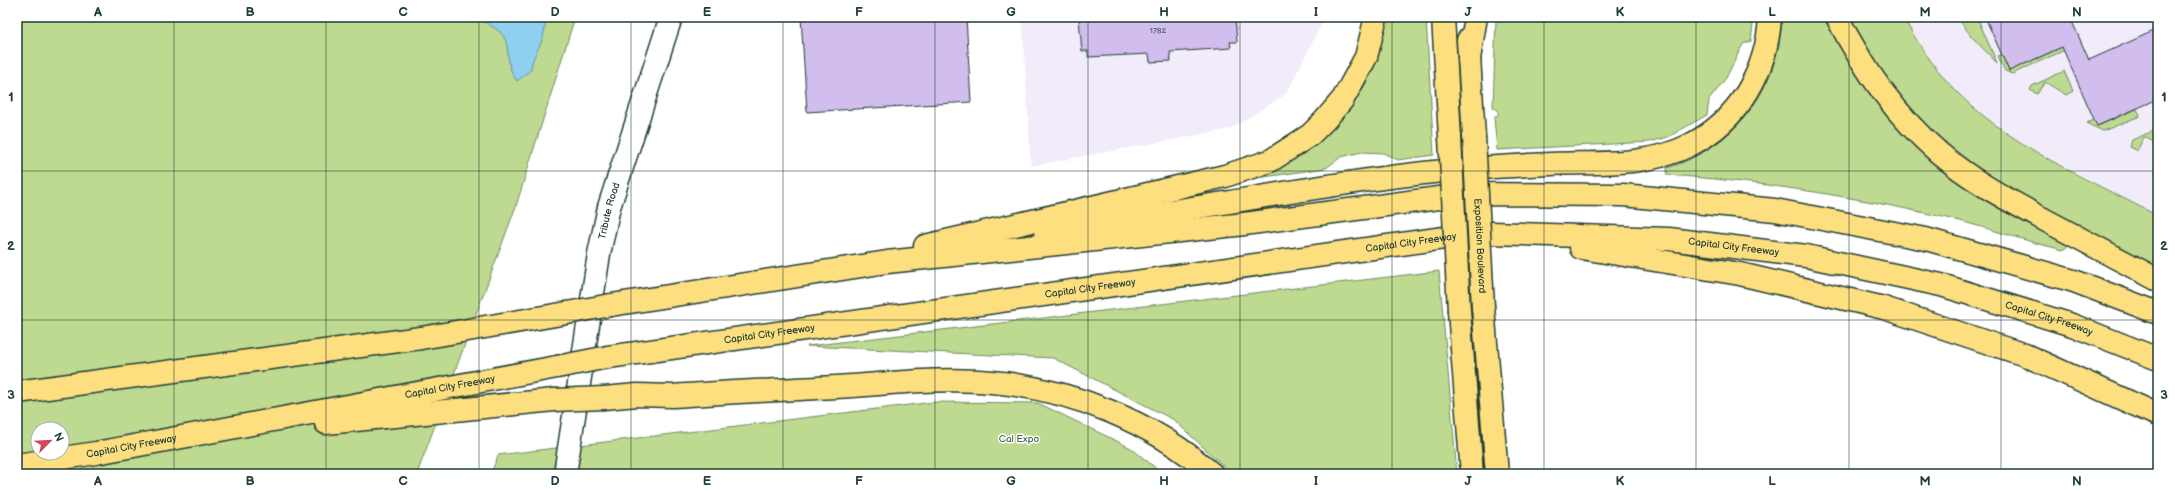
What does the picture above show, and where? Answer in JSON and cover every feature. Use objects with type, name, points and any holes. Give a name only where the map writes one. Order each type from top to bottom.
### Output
[{"type":"main road","points":[[815,272],[1225,176],[1270,161],[1310,135],[1343,99],[1366,57],[1376,17]]},
{"type":"main road","points":[[1443,17],[1459,311],[1472,474]]},
{"type":"main road","name":"Exposition Boulevard","points":[[1467,17],[1484,307],[1497,474]]},
{"type":"main road","points":[[1469,59],[1476,17]]},
{"type":"main road","points":[[887,262],[1037,232],[1370,180],[1495,166],[1655,158],[1678,151],[1706,136],[1725,122],[1753,84],[1764,60],[1769,36],[1770,17]]},
{"type":"main road","points":[[1837,17],[1856,54],[1881,92],[1897,111],[1938,153],[1982,185],[2158,280]]},
{"type":"main road","points":[[17,392],[421,338],[610,305],[887,262],[1236,225],[1469,194],[1623,195],[1775,210],[1926,239],[2074,281],[2158,313]]},
{"type":"main road","points":[[1491,233],[1740,274],[1884,308],[2025,355],[2158,415]]},
{"type":"main road","name":"Capital City Freeway","points":[[17,465],[96,453],[608,358],[1491,233],[1669,239],[1806,256],[1941,285],[2072,325],[2158,359]]},
{"type":"main road","points":[[163,440],[554,400],[637,395],[673,396],[907,382],[993,382],[1049,392],[1116,413],[1171,443],[1212,474]]},
{"type":"street","name":"Tribute Road","points":[[566,474],[599,254],[609,207],[671,17]]},
{"type":"shaded area","points":[[1022,17],[1325,17],[1286,94],[1230,129],[1031,166]]},
{"type":"shaded area","points":[[1903,17],[2158,17],[2158,216],[2043,155],[1996,126],[1952,87],[1932,62]]},
{"type":"green space","points":[[17,17],[575,17],[516,206],[417,474],[17,474]]},
{"type":"green space","points":[[1386,17],[1426,17],[1434,155],[1398,160],[1383,153],[1362,152],[1341,157],[1326,168],[1237,181],[1328,132],[1348,111],[1365,85],[1375,64]]},
{"type":"green space","points":[[1496,17],[1754,17],[1751,41],[1743,44],[1726,78],[1709,100],[1707,115],[1668,137],[1650,142],[1497,150],[1494,118],[1498,115],[1498,110],[1493,107]]},
{"type":"green space","points":[[1782,17],[1829,17],[1865,81],[2067,242],[2068,247],[2063,250],[1960,221],[1851,198],[1741,182],[1667,175],[1667,168],[1691,159],[1713,146],[1732,130],[1749,112],[1762,91],[1773,68],[1779,43]]},
{"type":"green space","points":[[1848,17],[1903,17],[1938,71],[1974,108],[1998,127],[2050,160],[2158,216],[2158,267],[2026,199],[1994,180],[1935,136],[1910,110],[1892,88],[1862,42]]},
{"type":"green space","points":[[1957,17],[1977,17],[1997,63],[1972,37]]},
{"type":"green space","points":[[2080,39],[2078,44],[2012,74],[2005,71],[1998,56],[2002,55],[2009,71]]},
{"type":"green space","points":[[2064,71],[2073,91],[2066,95],[2045,82],[2037,94],[2030,90],[2032,86]]},
{"type":"green space","points":[[2137,109],[2140,116],[2103,131],[2086,123],[2095,120],[2098,126]]},
{"type":"green space","points":[[2158,129],[2158,144],[2144,137],[2137,151],[2130,147],[2132,140]]},
{"type":"green space","points":[[1439,271],[1457,474],[1232,474],[1174,420],[1053,358],[807,346]]},
{"type":"green space","name":"Cal Expo","points":[[934,402],[1038,403],[1131,448],[1163,474],[491,474],[498,455]]},
{"type":"water","points":[[464,17],[546,17],[544,35],[533,61],[531,70],[517,81],[509,65],[507,44],[500,32],[483,21]]},
{"type":"building","points":[[801,17],[966,17],[971,102],[807,112]]},
{"type":"building","points":[[1085,17],[1235,17],[1237,42],[1230,42],[1231,48],[1170,52],[1171,61],[1150,62],[1149,54],[1088,57],[1088,51],[1082,51],[1079,19]]},
{"type":"building","points":[[1985,17],[2070,17],[2089,60],[2158,29],[2158,99],[2097,126],[2062,47],[2009,71]]}]
